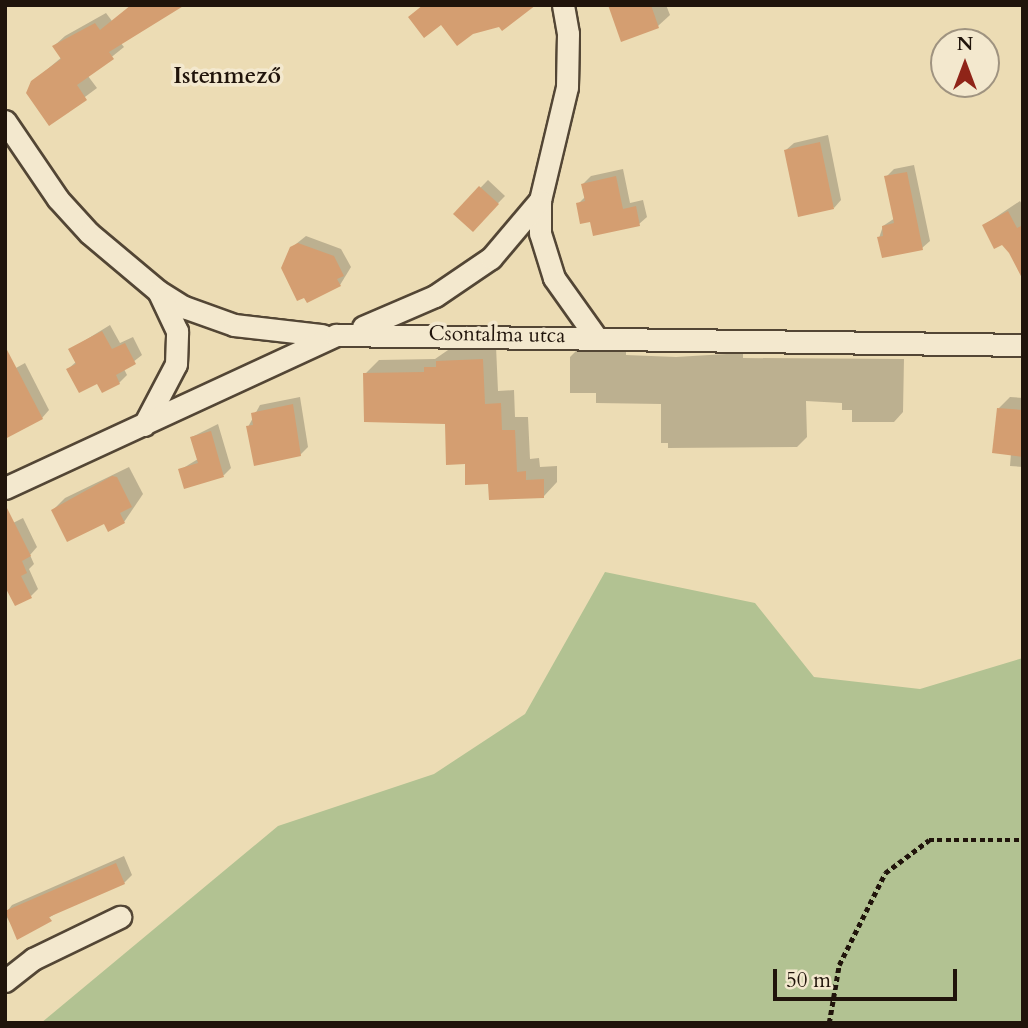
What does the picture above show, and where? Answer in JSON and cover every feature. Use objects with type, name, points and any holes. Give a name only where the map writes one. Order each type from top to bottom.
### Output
[{"type":"street","points":[[563,5],[568,34],[567,87],[540,200],[540,233],[554,278],[596,337]]},
{"type":"street","points":[[5,121],[81,224],[158,291],[184,307],[234,325],[336,335],[388,320],[453,284],[491,258],[540,200]]},
{"type":"street","points":[[144,425],[176,365],[177,331],[158,291]]},
{"type":"street","name":"Csontalma utca","points":[[5,488],[336,335],[1023,345]]},
{"type":"street","points":[[5,981],[33,959],[120,917]]},
{"type":"path","points":[[829,1023],[839,965],[885,873],[929,840],[1023,840]]},
{"type":"green space","points":[[605,572],[755,603],[814,677],[920,689],[1023,658],[1023,1023],[41,1023],[278,826],[434,774],[525,714]]},
{"type":"building","points":[[131,5],[185,5],[109,52],[114,59],[77,85],[87,100],[49,126],[26,93],[31,81],[61,59],[52,46],[95,23],[100,30]]},
{"type":"building","points":[[423,5],[536,5],[502,31],[499,27],[473,34],[457,46],[441,25],[424,38],[408,17]]},
{"type":"building","points":[[608,5],[651,5],[659,28],[621,42]]},
{"type":"building","points":[[820,142],[834,209],[798,217],[784,150]]},
{"type":"building","points":[[907,172],[923,250],[882,258],[877,237],[883,236],[882,226],[894,223],[884,176]]},
{"type":"building","points":[[616,176],[623,209],[636,206],[640,226],[593,236],[590,222],[580,224],[576,203],[585,201],[581,184]]},
{"type":"building","points":[[479,186],[499,204],[473,232],[453,214]]},
{"type":"building","points":[[1008,211],[1017,228],[1023,225],[1023,280],[1009,253],[1002,245],[994,249],[982,225]]},
{"type":"building","points":[[298,243],[334,256],[344,276],[337,279],[341,286],[307,303],[304,298],[297,301],[281,268],[290,247]]},
{"type":"building","points":[[102,331],[112,349],[125,343],[136,364],[116,375],[120,384],[102,393],[97,384],[79,393],[66,369],[76,364],[68,349]]},
{"type":"building","points":[[5,346],[43,419],[5,439]]},
{"type":"building","points":[[483,359],[485,404],[501,403],[502,430],[515,430],[517,472],[526,471],[526,480],[544,479],[544,498],[489,500],[488,484],[465,485],[465,464],[446,465],[445,424],[364,422],[363,373],[424,372],[424,367],[436,367],[436,361]]},
{"type":"building","points":[[293,404],[301,456],[254,466],[246,426],[253,425],[251,413]]},
{"type":"building","points":[[997,408],[1023,410],[1023,457],[992,453]]},
{"type":"building","points":[[211,431],[224,477],[184,489],[178,469],[198,463],[190,437]]},
{"type":"building","points":[[112,476],[117,477],[132,507],[120,513],[125,523],[108,532],[104,524],[67,542],[51,510]]},
{"type":"building","points":[[5,504],[31,556],[22,561],[27,573],[21,576],[32,598],[15,606],[5,587]]},
{"type":"building","points":[[116,863],[125,884],[49,917],[52,921],[17,940],[5,911]]},
{"type":"district","name":"Istenmező","points":[[227,76]]}]
